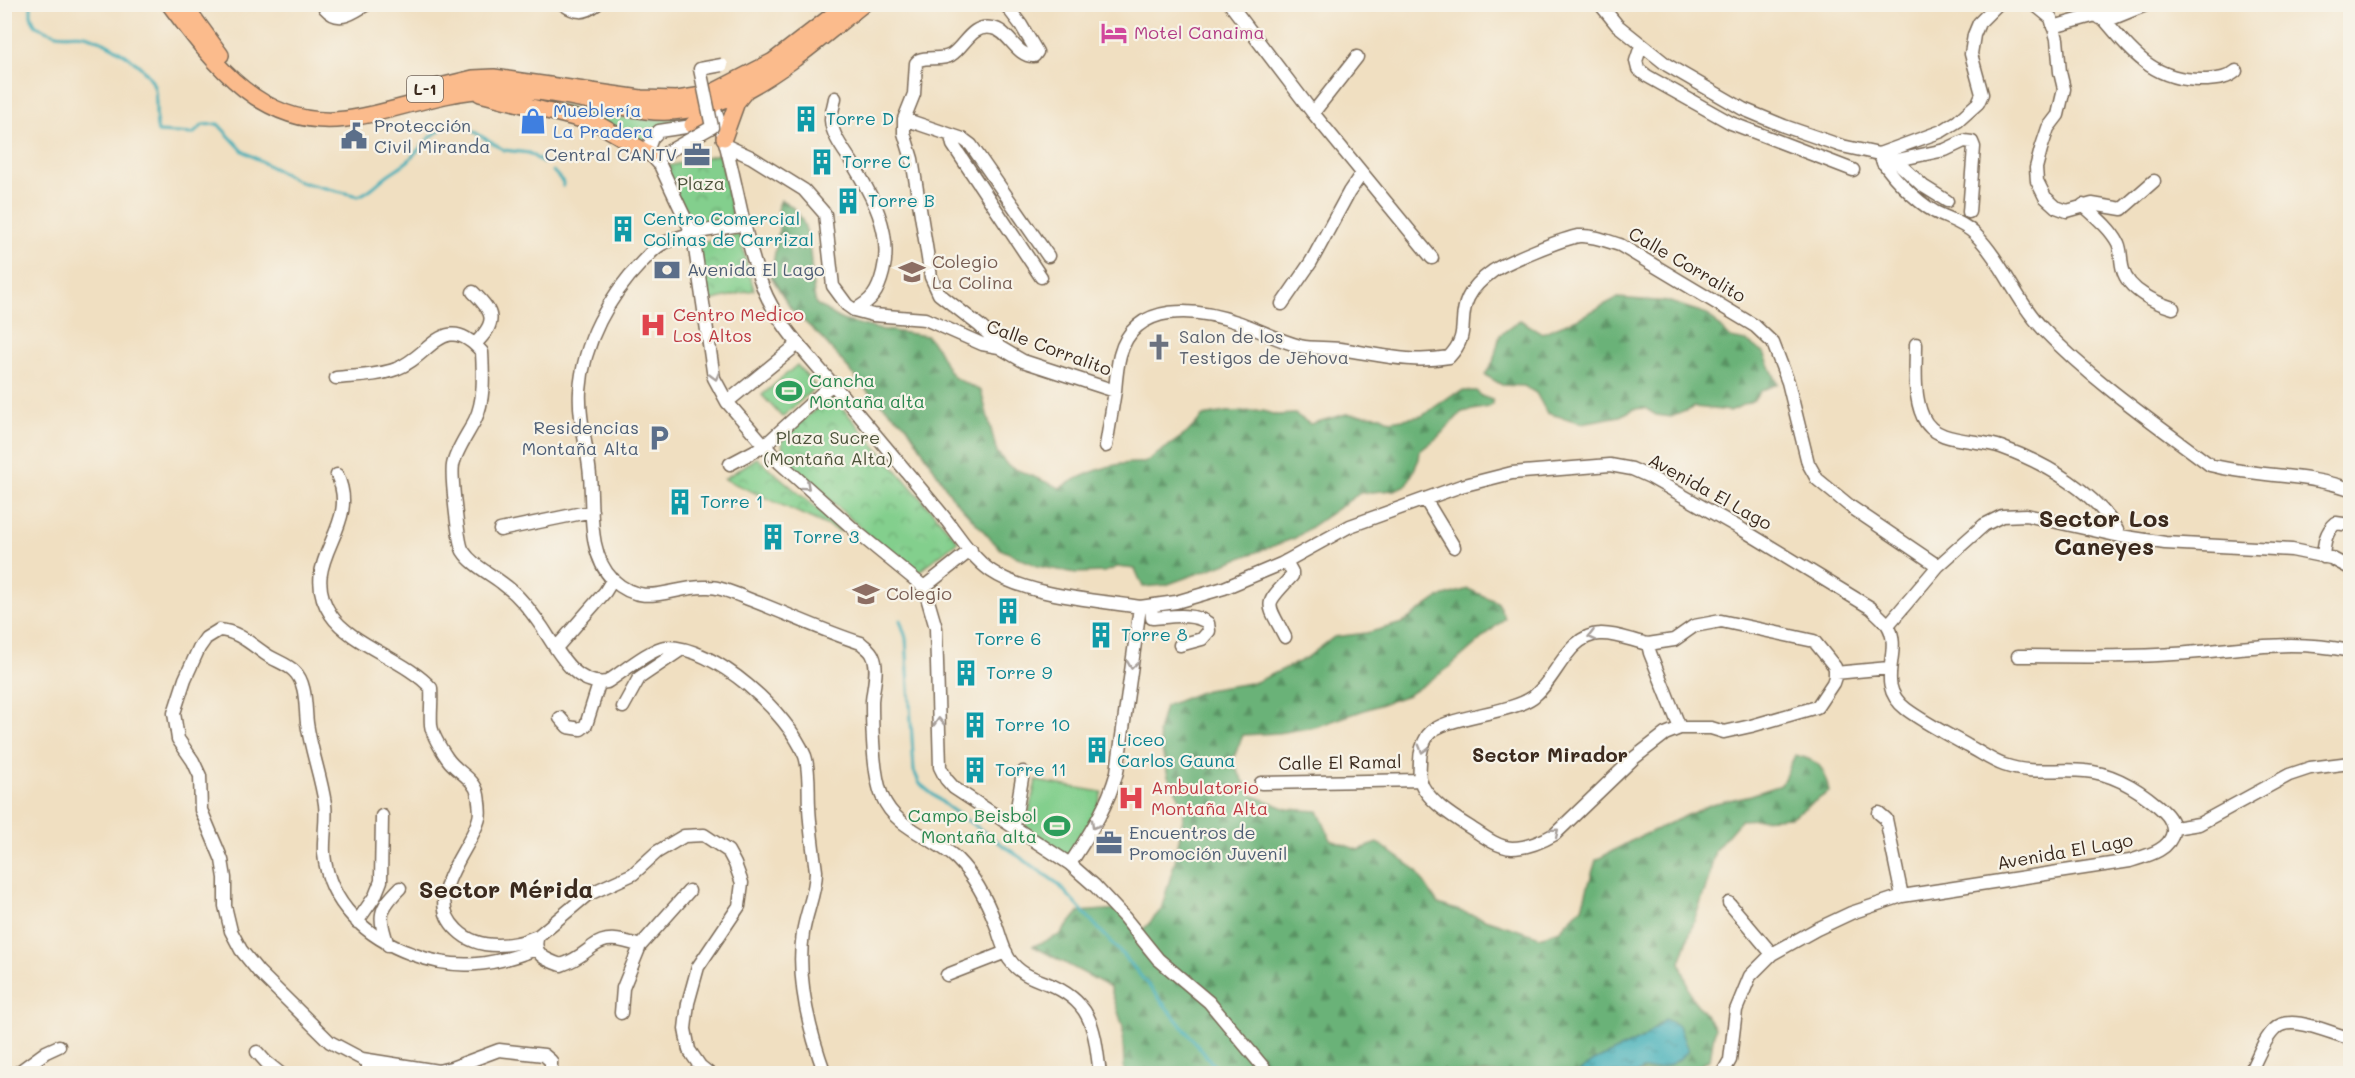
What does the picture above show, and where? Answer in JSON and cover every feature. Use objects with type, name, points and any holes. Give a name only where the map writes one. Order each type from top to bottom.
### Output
[{"type":"main road","name":"L-1","points":[[169,4],[208,57],[235,83],[258,98],[284,111],[306,118],[346,119],[471,91],[520,91],[649,111],[693,110],[743,85],[780,70],[864,4]]},
{"type":"main road","name":"L-1","points":[[184,4],[218,52],[241,75],[266,93],[307,109],[326,111],[340,109],[453,82],[494,77],[641,98],[711,100]]},
{"type":"main road","name":"L-1","points":[[725,142],[743,85],[847,4]]},
{"type":"main road","points":[[471,91],[501,101],[598,124],[657,154]]},
{"type":"main road","points":[[692,125],[711,100]]},
{"type":"street","points":[[326,4],[325,8],[331,15],[338,17],[352,14],[367,4]]},
{"type":"street","points":[[563,4],[573,11],[581,12],[597,4]]},
{"type":"street","points":[[999,347],[995,340],[974,320],[939,294],[931,277],[912,159],[904,133],[904,119],[914,94],[916,63],[919,60],[950,56],[969,36],[987,27],[1000,30],[1024,54],[1034,56],[1037,52],[1022,25],[1005,4]]},
{"type":"street","points":[[1230,4],[1313,113],[1432,258]]},
{"type":"street","points":[[1600,4],[1617,25],[1641,46],[1667,65],[1743,109],[1784,126],[1886,159],[1947,201]]},
{"type":"street","points":[[1886,159],[1942,131],[1958,121],[1978,103],[1982,94],[1971,54],[1974,34],[1979,23],[1998,4]]},
{"type":"street","points":[[2034,4],[2051,18],[2064,89],[2058,115],[2048,128],[2036,168],[2037,181],[2045,197],[2056,207],[2067,211],[2092,204],[2122,209],[2154,181]]},
{"type":"street","points":[[2053,27],[2098,17],[2122,4]]},
{"type":"street","points":[[2098,17],[2111,19],[2148,4]]},
{"type":"street","points":[[2098,17],[2151,68],[2192,81],[2229,77],[2236,71]]},
{"type":"street","points":[[1641,46],[1636,61],[1638,69],[1647,76],[1731,123],[1853,171]]},
{"type":"street","points":[[1313,113],[1357,57]]},
{"type":"street","points":[[657,154],[712,127],[700,69],[722,65]]},
{"type":"street","points":[[835,98],[831,121],[838,141],[867,186],[881,218],[886,258],[878,289],[872,300],[854,310],[847,306],[833,286],[825,214],[804,190],[725,142],[708,127],[692,125],[659,131],[652,138],[660,165],[693,235],[714,378],[727,402],[780,463],[859,534],[924,587],[936,628],[940,767],[945,779],[954,788],[1070,864],[1095,886],[1158,959],[1209,1002],[1269,1074]]},
{"type":"street","name":"Avenida El Lago","points":[[711,100],[725,142],[762,285],[771,304],[798,344],[971,550],[992,571],[1029,589],[1146,607],[1176,602],[1224,588],[1286,561],[1350,526],[1461,486],[1512,473],[1610,465],[1632,469],[1650,477],[1753,536],[1871,608],[1888,625]]},
{"type":"street","points":[[904,119],[963,139],[971,144],[1048,256]]},
{"type":"street","points":[[951,136],[953,145],[1041,277]]},
{"type":"street","points":[[1886,159],[1922,156],[1945,150],[1964,141],[1972,142],[1974,147],[1969,212]]},
{"type":"street","points":[[1886,159],[1908,190],[1933,211],[1965,225],[1975,234],[1997,262],[2020,300],[2043,329],[2081,365],[2210,465],[2224,469],[2304,477],[2350,489]]},
{"type":"street","points":[[1282,304],[1311,262],[1349,192],[1362,173]]},
{"type":"street","points":[[2083,206],[2117,242],[2124,276],[2158,304],[2173,309]]},
{"type":"street","points":[[746,224],[693,235],[660,245],[639,265],[609,303],[592,341],[581,378],[580,393],[594,536],[599,556],[613,579],[632,591],[652,596],[663,595],[685,587],[710,587],[769,606],[861,643],[869,650],[874,657],[875,667],[872,703],[876,775],[887,807],[908,827],[955,857],[969,871],[988,903],[1006,952],[1019,972],[1049,984],[1082,1007],[1094,1030],[1100,1074]]},
{"type":"street","name":"Calle Corralito","points":[[854,310],[873,315],[925,319],[982,344],[999,347],[1023,361],[1115,391],[1120,354],[1132,331],[1139,323],[1167,313],[1218,316],[1307,347],[1335,348],[1410,361],[1449,357],[1459,347],[1463,335],[1467,300],[1475,287],[1495,270],[1578,236],[1601,239],[1620,245],[1744,318],[1773,343],[1788,382],[1808,463],[1817,478],[1851,507],[1938,566]]},
{"type":"street","points":[[473,292],[489,308],[492,315],[486,334],[475,344]]},
{"type":"street","points":[[336,378],[396,369],[416,357],[440,336],[449,334],[475,344],[482,352],[482,393],[476,417],[453,466],[462,549],[470,559],[504,584],[527,605],[561,659],[588,680],[598,684],[607,682],[663,647],[682,649],[700,655],[737,676],[759,694],[797,738],[806,759],[816,870],[816,883],[802,934],[803,991],[814,1045],[825,1074]]},
{"type":"street","points":[[727,402],[798,344]]},
{"type":"street","points":[[1916,344],[1917,394],[1923,418],[1933,429],[1943,435],[1973,443],[1999,446],[2025,457],[2066,480],[2101,507],[2113,521],[2120,536]]},
{"type":"street","points":[[730,464],[764,446],[832,384]]},
{"type":"street","points":[[1106,446],[1115,391]]},
{"type":"street","points":[[337,475],[344,505],[339,525],[320,568],[325,605],[339,625],[431,688],[432,731],[447,758],[470,779],[478,793],[480,816],[447,884],[446,909],[453,927],[464,937],[487,945],[519,943],[538,936],[587,895],[633,874],[657,852],[684,836],[704,835],[728,851],[742,883],[739,906],[698,967],[688,1003],[685,1029],[690,1050],[700,1066],[710,1074]]},
{"type":"street","points":[[1425,499],[1454,547]]},
{"type":"street","points":[[500,530],[592,511]]},
{"type":"street","points":[[2350,568],[2323,557],[2292,550],[2165,543],[2120,536],[2026,515],[2002,516],[1984,525],[1938,566],[1888,625],[1892,647],[1889,687],[1903,707],[2002,765],[2022,770],[2086,771],[2117,780],[2145,795],[2167,814],[2174,828],[2199,824],[2289,775],[2310,768],[2350,763]]},
{"type":"street","points":[[2323,557],[2326,535],[2331,527],[2336,523],[2350,525]]},
{"type":"street","points":[[924,587],[971,550]]},
{"type":"street","points":[[1285,637],[1269,606],[1270,600],[1292,576],[1286,561]]},
{"type":"street","points":[[556,648],[613,579]]},
{"type":"street","points":[[1146,607],[1152,618],[1190,616],[1208,623],[1209,631],[1202,639],[1180,645]]},
{"type":"street","points":[[1070,864],[1110,797],[1117,772],[1146,607]]},
{"type":"street","points":[[1721,621],[1814,641],[1835,666],[1836,673],[1829,691],[1817,706],[1724,732],[1711,728],[1680,729],[1665,734],[1634,758],[1555,834],[1544,841],[1511,848],[1498,845],[1431,798],[1420,780],[1420,754],[1423,744],[1435,728],[1493,714],[1529,700],[1540,692],[1567,654],[1585,637],[1599,633],[1648,644],[1674,640],[1695,626],[1721,621]]},
{"type":"street","points":[[536,949],[512,958],[466,966],[451,965],[434,962],[388,945],[357,922],[348,911],[326,871],[325,805],[310,742],[303,685],[296,672],[235,633],[219,630],[206,638],[185,679],[174,713],[178,739],[193,760],[200,776],[201,810],[222,860],[227,921],[241,950],[258,971],[330,1042],[368,1067],[438,1071],[499,1050],[544,1055],[551,1061],[551,1074]]},
{"type":"street","points":[[1648,644],[1680,729]]},
{"type":"street","points":[[2018,656],[2158,655],[2276,644],[2328,646],[2350,651]]},
{"type":"street","points":[[622,707],[639,678],[682,649]]},
{"type":"street","points":[[1836,673],[1889,668]]},
{"type":"street","points":[[560,718],[568,727],[581,729],[586,725],[598,684]]},
{"type":"street","points":[[1014,826],[1023,772]]},
{"type":"street","name":"Calle El Ramal","points":[[1261,783],[1420,780]]},
{"type":"street","points":[[1879,813],[1886,819],[1902,896]]},
{"type":"street","points":[[357,922],[375,896],[381,880],[382,816]]},
{"type":"street","name":"Avenida El Lago","points":[[1722,1074],[1730,1060],[1738,1002],[1750,976],[1772,954],[1851,913],[1902,896],[2130,861],[2161,850],[2172,837],[2174,828]]},
{"type":"street","points":[[388,945],[380,918],[381,910],[400,888]]},
{"type":"street","points":[[621,1013],[623,988],[640,946],[689,891]]},
{"type":"street","points":[[1729,903],[1772,954]]},
{"type":"street","points":[[538,936],[536,949],[550,961],[561,965],[578,957],[596,942],[606,939],[640,946]]},
{"type":"street","points":[[947,975],[1006,952]]},
{"type":"street","points":[[2249,1074],[2273,1030],[2280,1024],[2292,1022],[2350,1038]]},
{"type":"street","points":[[16,1074],[46,1052],[59,1046]]},
{"type":"street","points":[[257,1052],[281,1074]]},
{"type":"street","points":[[1966,1074],[1975,1074]]},
{"type":"green space","points":[[498,93],[609,116],[653,120],[689,117],[658,127],[644,151],[637,143]]},
{"type":"green space","name":"Plaza","points":[[720,154],[733,218],[692,228],[664,167]]},
{"type":"green space","points":[[781,200],[793,208],[806,232],[816,304],[842,320],[878,329],[927,336],[955,378],[981,391],[997,452],[1008,466],[1060,488],[1100,469],[1122,464],[1144,463],[1187,433],[1203,416],[1226,412],[1263,411],[1276,415],[1295,414],[1310,424],[1346,414],[1381,416],[1390,421],[1422,416],[1452,395],[1464,391],[1476,391],[1483,397],[1492,399],[1493,404],[1489,407],[1462,412],[1438,437],[1420,451],[1419,459],[1407,485],[1394,490],[1360,493],[1295,538],[1166,585],[1143,587],[1135,569],[1117,567],[1105,572],[1075,573],[1037,566],[1000,549],[952,497],[907,426],[871,395],[822,338],[791,309],[771,276],[780,223],[778,207]]},
{"type":"green space","points":[[739,234],[754,290],[710,301],[695,245]]},
{"type":"green space","points":[[1617,298],[1670,302],[1707,314],[1731,338],[1746,341],[1764,353],[1778,384],[1762,390],[1754,400],[1730,411],[1695,407],[1671,417],[1656,415],[1645,408],[1634,409],[1620,416],[1582,423],[1547,413],[1536,393],[1524,386],[1502,385],[1485,375],[1493,362],[1500,335],[1520,320],[1542,333],[1577,319]]},
{"type":"green space","name":"Cancha Montaña alta","points":[[797,365],[816,387],[782,417],[762,395]]},
{"type":"green space","name":"Plaza Sucre (Montaña Alta)","points":[[831,395],[958,541],[913,576],[791,464],[783,454],[782,439]]},
{"type":"green space","points":[[757,458],[842,530],[839,531],[724,479]]},
{"type":"green space","points":[[1468,589],[1497,602],[1505,618],[1447,669],[1408,695],[1315,727],[1278,733],[1243,735],[1232,762],[1252,795],[1287,809],[1318,811],[1331,840],[1358,850],[1378,843],[1415,869],[1438,904],[1540,937],[1560,930],[1582,907],[1596,860],[1633,840],[1712,804],[1781,785],[1795,755],[1816,763],[1823,771],[1829,792],[1791,817],[1741,820],[1715,850],[1708,881],[1680,962],[1692,998],[1715,1027],[1710,1059],[1689,1073],[1124,1073],[1123,1027],[1110,987],[1033,946],[1060,935],[1079,912],[1118,909],[1144,929],[1161,910],[1175,861],[1185,808],[1168,776],[1158,733],[1165,706],[1206,690],[1256,682],[1305,659],[1334,637],[1367,633],[1402,623],[1438,598]]},
{"type":"green space","name":"Campo Beisbol Montaña alta","points":[[1036,781],[1102,792],[1094,818],[1065,860],[1024,834]]},
{"type":"water","points":[[1665,1019],[1679,1026],[1688,1051],[1673,1064],[1662,1068],[1642,1070],[1638,1073],[1577,1073],[1594,1061],[1643,1038]]},
{"type":"waterway","points":[[31,4],[31,16],[36,26],[57,34],[82,34],[104,42],[125,54],[143,70],[150,78],[155,90],[158,132],[193,134],[203,125],[218,124],[243,151],[300,182],[358,196],[406,162],[439,130],[455,125],[463,125],[504,150],[529,153],[543,163]]},
{"type":"waterway","points":[[553,171],[563,182],[563,186]]},
{"type":"waterway","points":[[900,620],[906,638],[914,771],[920,784],[948,807],[1057,883],[1131,964],[1221,1074]]},
{"type":"place","name":"Motel Canaima","points":[[1114,33]]},
{"type":"place","name":"Torre D","points":[[806,119]]},
{"type":"place","name":"Mueblería La Pradera","points":[[533,121]]},
{"type":"place","name":"Protección Civil Miranda","points":[[354,136]]},
{"type":"place","name":"Central CANTV","points":[[697,155]]},
{"type":"place","name":"Torre C","points":[[822,162]]},
{"type":"place","name":"Torre B","points":[[848,201]]},
{"type":"place","name":"Centro Comercial Colinas de Carrizal","points":[[623,229]]},
{"type":"place","name":"Avenida El Lago","points":[[667,270]]},
{"type":"place","name":"Colegio La Colina","points":[[912,272]]},
{"type":"place","name":"Centro Medico Los Altos","points":[[653,325]]},
{"type":"place","name":"Salon de los Testigos de Jehova","points":[[1159,347]]},
{"type":"place","name":"Cancha Montaña alta","points":[[789,391]]},
{"type":"place","name":"Residencias Montaña Alta","points":[[659,438]]},
{"type":"place","name":"Torre 1","points":[[680,502]]},
{"type":"place","name":"Torre 3","points":[[773,537]]},
{"type":"place","name":"Colegio","points":[[866,594]]},
{"type":"place","name":"Torre 6","points":[[1008,611]]},
{"type":"place","name":"Torre 8","points":[[1101,635]]},
{"type":"place","name":"Torre 9","points":[[966,673]]},
{"type":"place","name":"Torre 10","points":[[975,725]]},
{"type":"place","name":"Liceo Carlos Gauna","points":[[1097,750]]},
{"type":"place","name":"Torre 11","points":[[975,770]]},
{"type":"place","name":"Ambulatorio Montaña Alta","points":[[1131,798]]},
{"type":"place","name":"Campo Beisbol Montaña alta","points":[[1057,826]]},
{"type":"place","name":"Encuentros de Promoción Juvenil","points":[[1109,843]]},
{"type":"district","name":"Sector Los Caneyes","points":[[2104,533]]},
{"type":"district","name":"Sector Mirador","points":[[1550,755]]},
{"type":"district","name":"Sector Mérida","points":[[506,890]]}]
